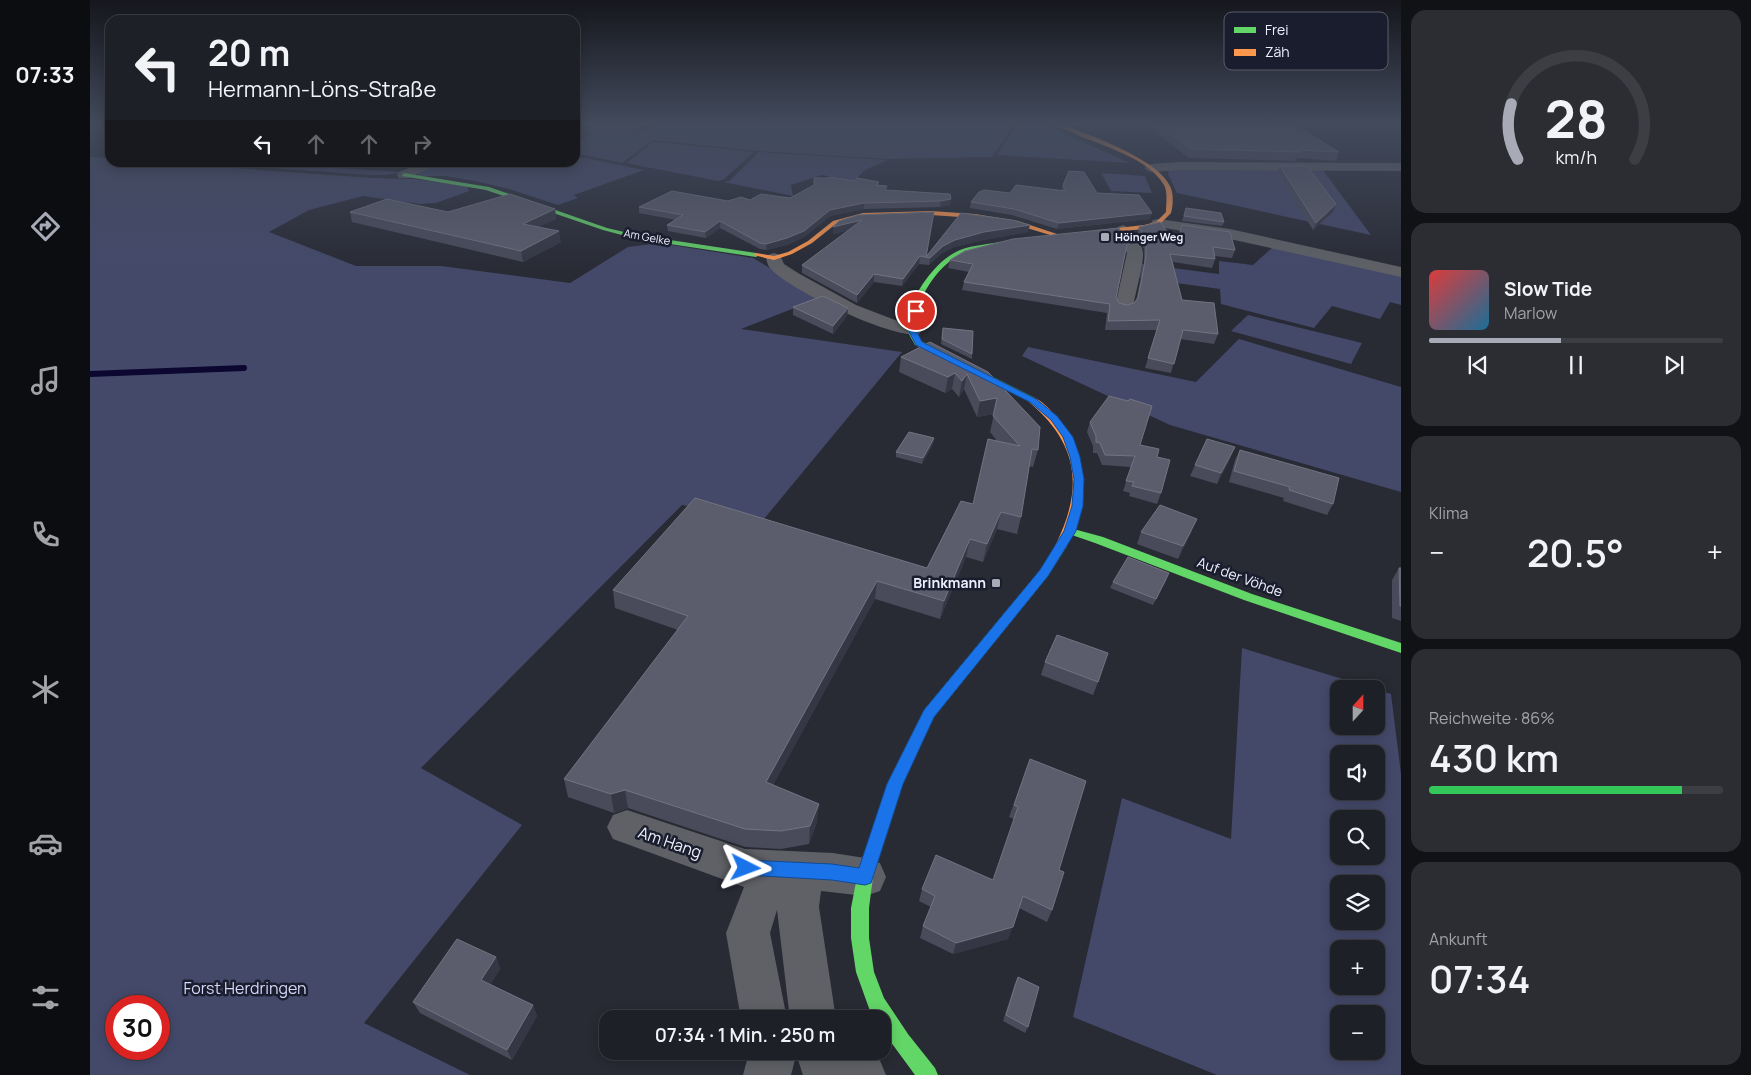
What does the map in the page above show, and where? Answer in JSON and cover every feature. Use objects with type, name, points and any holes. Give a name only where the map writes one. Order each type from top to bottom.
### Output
[{"type":"street","points":[[1158,223],[1169,212],[1168,185],[1159,174]]},
{"type":"street","name":"Am Gelke","points":[[404,175],[487,188],[606,229],[637,236],[774,258]]},
{"type":"street","points":[[912,330],[888,324],[850,309],[792,277],[777,266],[774,258],[792,252],[814,240],[836,221],[860,216],[912,213],[990,217],[1015,222],[1060,236]]},
{"type":"street","points":[[1032,239],[1123,230],[1158,223],[1230,234],[1401,272]]},
{"type":"street","points":[[1123,230],[1129,238],[1135,253],[1124,308]]},
{"type":"street","points":[[928,1075],[901,1041],[877,1004],[865,972],[860,938],[860,908],[865,877],[895,784],[929,714],[1044,573],[1070,531],[1077,506],[1079,479],[1075,457],[1068,437],[1054,418],[1033,400],[918,343],[912,330],[916,311],[928,282],[943,262],[956,254],[1014,242]]},
{"type":"street","name":"Auf der Vöhde","points":[[1070,531],[1099,540],[1248,597],[1401,648]]},
{"type":"street","name":"Am Hang","points":[[627,827],[746,868],[802,870],[865,877]]},
{"type":"street","points":[[802,870],[798,907],[817,1009]]},
{"type":"street","points":[[762,1010],[748,933],[762,894],[802,870]]},
{"type":"street","points":[[767,1075],[771,1060]]},
{"type":"street","points":[[822,1060],[827,1075]]},
{"type":"street","points":[[854,1060],[862,1075]]},
{"type":"green space","name":"Forst Herdringen","points":[[90,174],[319,174],[414,179],[467,186],[469,191],[436,203],[420,204],[363,196],[309,210],[269,232],[356,266],[441,266],[570,283],[628,247],[659,243],[753,258],[820,298],[741,329],[902,352],[764,519],[682,505],[421,768],[522,825],[364,1023],[470,1075],[90,1075]]},
{"type":"green space","points":[[357,174],[391,174],[385,175]]},
{"type":"green space","points":[[418,174],[632,174],[574,195],[578,198],[558,205],[509,189],[475,181],[445,176],[419,176]]},
{"type":"green space","points":[[683,174],[729,174],[723,180],[718,181]]},
{"type":"green space","points":[[736,174],[861,174],[854,181],[822,175],[791,185],[793,196],[723,182],[729,181]]},
{"type":"green space","points":[[1102,174],[1145,176],[1152,193],[1111,191]]},
{"type":"green space","points":[[1168,174],[1326,174],[1371,235],[1177,193]]},
{"type":"green space","points":[[1273,247],[1401,276],[1401,305],[1390,302],[1380,319],[1332,306],[1314,328],[1221,304],[1220,289],[1140,278],[1142,264],[1219,274],[1219,261],[1253,265]]},
{"type":"green space","points":[[1248,315],[1362,343],[1351,364],[1231,331]]},
{"type":"green space","points":[[1239,339],[1401,387],[1401,492],[1170,425],[1022,356],[1028,347],[1196,382]]},
{"type":"green space","points":[[1242,648],[1346,680],[1330,680],[1330,735],[1385,735],[1385,692],[1391,694],[1401,774],[1401,1075],[1217,1075],[1073,1017],[1122,798],[1231,839]]},
{"type":"building","points":[[1068,174],[1085,174],[1097,193],[1139,195],[1152,213],[1059,223],[1014,209],[971,202],[979,192],[984,190],[1010,193],[1016,185],[1066,191],[1063,185]]},
{"type":"building","points":[[1285,174],[1313,174],[1336,204],[1316,223]]},
{"type":"building","points":[[830,177],[854,181],[857,178],[879,182],[876,185],[887,186],[885,190],[950,194],[951,199],[941,201],[864,203],[830,210],[804,231],[766,244],[760,243],[720,221],[705,232],[667,225],[683,215],[639,207],[672,191],[728,201],[741,197],[750,200],[761,194],[790,198],[814,185],[814,178]]},
{"type":"building","points":[[510,194],[555,209],[523,224],[559,231],[521,251],[350,212],[387,199],[448,212]]},
{"type":"building","points":[[1186,208],[1221,213],[1224,222],[1184,216]]},
{"type":"building","points":[[934,212],[926,257],[961,213],[1012,220],[1030,225],[984,232],[955,240],[943,246],[930,258],[920,256],[903,279],[874,274],[857,295],[802,265],[862,220],[833,227],[839,221],[858,215]]},
{"type":"building","points":[[1160,222],[1177,244],[1182,225],[1230,232],[1235,250],[1213,247],[1215,259],[1170,254],[1182,300],[1214,303],[1218,334],[1183,330],[1174,364],[1148,358],[1160,320],[1108,321],[1110,304],[964,282],[973,264],[950,260],[965,251],[1013,239],[1119,228],[1127,245],[1116,298],[1119,303],[1127,305],[1134,303],[1138,298],[1146,256],[1146,241],[1139,227]]},
{"type":"building","points":[[823,296],[848,308],[833,326],[793,307]]},
{"type":"building","points":[[943,328],[973,331],[972,354],[942,339]]},
{"type":"building","points":[[930,342],[988,372],[1040,427],[1038,450],[1032,449],[1021,517],[1001,512],[987,544],[970,539],[944,601],[877,581],[766,782],[819,804],[810,826],[781,831],[745,829],[625,790],[611,794],[564,779],[688,616],[613,590],[695,498],[927,568],[961,501],[973,504],[988,439],[1020,446],[993,416],[997,398],[980,401],[967,374],[962,381],[955,373],[948,377],[901,357]]},
{"type":"building","points":[[1109,396],[1128,401],[1130,399],[1152,406],[1140,445],[1159,449],[1157,457],[1170,460],[1161,493],[1132,486],[1134,482],[1126,481],[1135,456],[1105,455],[1100,443],[1096,442],[1096,436],[1090,422]]},
{"type":"building","points":[[909,432],[934,438],[923,458],[896,452]]},
{"type":"building","points":[[1207,439],[1235,447],[1221,473],[1195,465]]},
{"type":"building","points":[[1240,450],[1339,478],[1333,504],[1289,490],[1290,487],[1234,471]]},
{"type":"building","points":[[1160,505],[1197,519],[1183,546],[1141,532]]},
{"type":"building","points":[[1128,557],[1169,573],[1156,599],[1113,582]]},
{"type":"building","points":[[1399,568],[1401,568],[1401,606],[1400,606]]},
{"type":"building","points":[[1057,635],[1108,653],[1098,682],[1045,662]]},
{"type":"building","points":[[1030,759],[1086,781],[1059,870],[1064,872],[1052,910],[1023,896],[1013,927],[956,943],[923,926],[935,896],[922,889],[936,855],[993,880],[1018,807],[1014,805]]},
{"type":"building","points":[[457,939],[496,957],[481,980],[533,1005],[507,1050],[413,1002]]},
{"type":"building","points":[[1018,977],[1039,987],[1028,1027],[1006,1015]]},
{"type":"waterway","points":[[90,374],[244,368]]},
{"type":"traffic: fast","points":[[404,175],[487,188],[605,229],[637,237],[756,255]]},
{"type":"traffic: fast","points":[[1000,244],[960,252],[947,260],[932,277],[919,298],[912,319],[912,329],[918,343],[1032,400]]},
{"type":"traffic: fast","points":[[1070,531],[1099,540],[1248,597],[1401,648]]},
{"type":"traffic: fast","points":[[928,1075],[901,1041],[877,1004],[865,972],[860,938],[860,908],[865,877],[895,784],[929,714],[1044,573],[1061,546]]},
{"type":"traffic: slow","points":[[1082,234],[1145,227],[1158,223],[1169,212],[1170,198],[1167,185],[1158,174]]},
{"type":"traffic: slow","points":[[756,255],[774,258],[790,253],[810,242],[835,222],[863,215],[931,213],[975,216],[1018,223],[1060,236]]},
{"type":"traffic: slow","points":[[1032,400],[1049,414],[1062,430],[1071,448],[1077,467],[1079,486],[1077,506],[1071,526],[1061,546]]},
{"type":"place","name":"Höinger Weg","points":[[1105,237]]},
{"type":"place","name":"Brinkmann","points":[[996,583]]},
{"type":"route","points":[[746,868],[832,872],[865,877],[895,784],[929,714],[1044,573],[1070,531],[1077,506],[1079,479],[1075,457],[1068,437],[1054,418],[1033,400],[918,343],[912,330],[916,311]]}]
